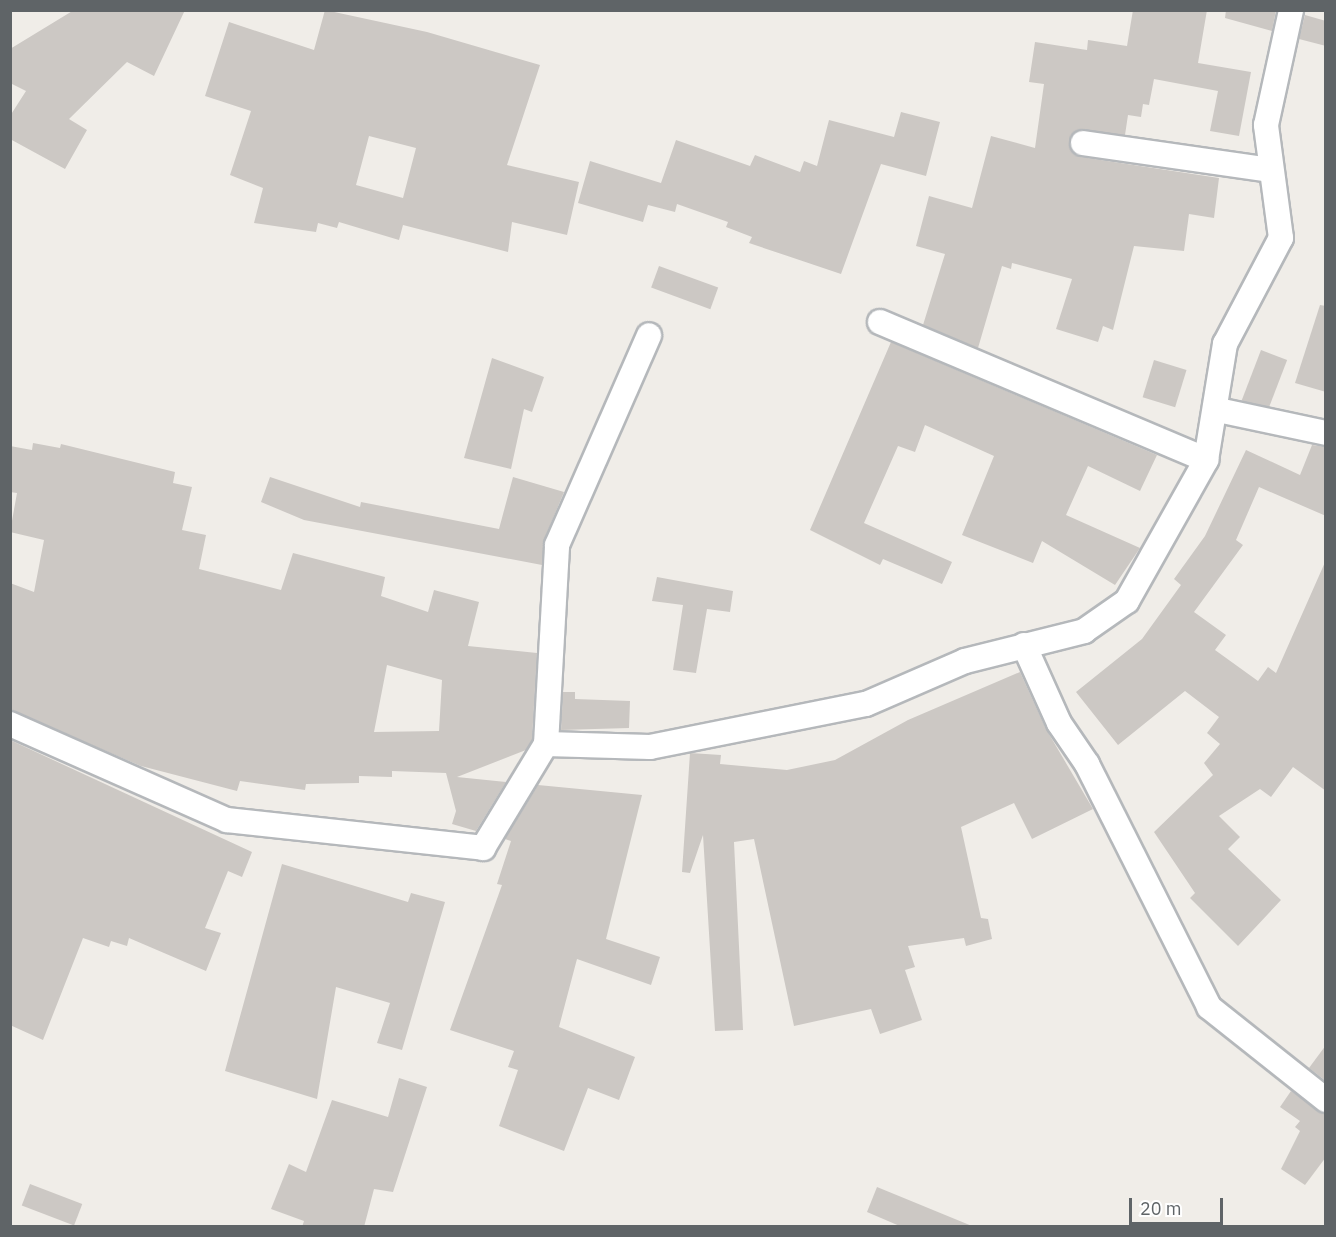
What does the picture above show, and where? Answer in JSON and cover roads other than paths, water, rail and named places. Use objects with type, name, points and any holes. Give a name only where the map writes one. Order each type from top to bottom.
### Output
[{"type":"street","points":[[546,744],[650,747],[866,704],[964,661],[1084,631],[1127,601],[1206,460],[1218,410],[1225,344],[1281,238],[1270,170],[1266,126],[1291,10]]},
{"type":"street","points":[[1083,143],[1270,170]]},
{"type":"street","points":[[880,322],[1206,460]]},
{"type":"street","points":[[10,724],[227,820],[483,848],[546,744],[557,545],[649,334]]},
{"type":"street","points":[[1218,410],[1326,433]]},
{"type":"street","points":[[1024,645],[1059,723],[1087,764],[1209,1007],[1326,1100]]}]
